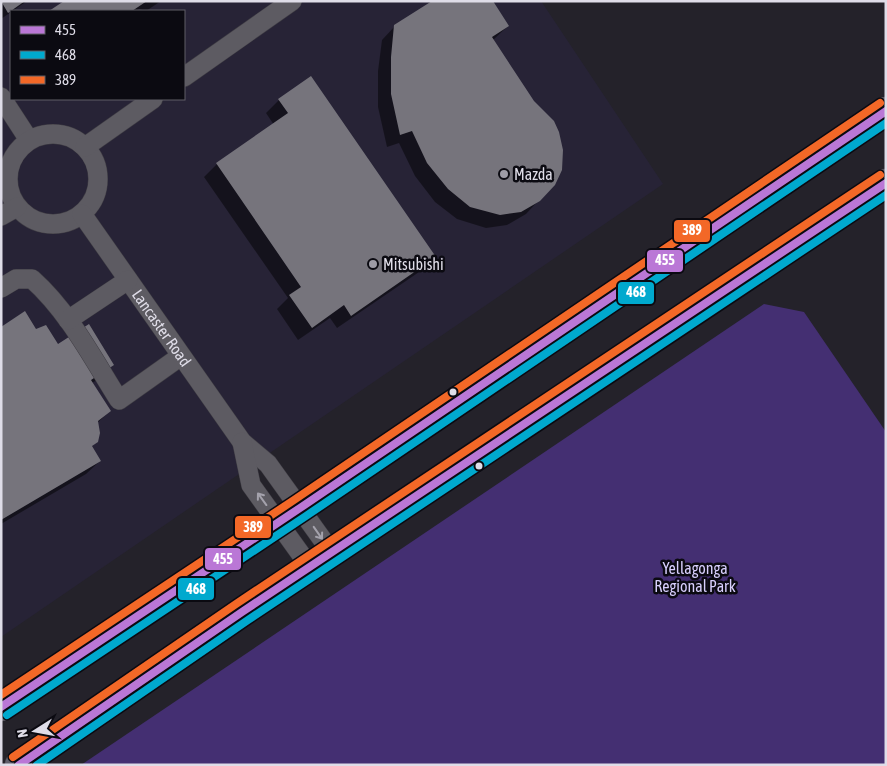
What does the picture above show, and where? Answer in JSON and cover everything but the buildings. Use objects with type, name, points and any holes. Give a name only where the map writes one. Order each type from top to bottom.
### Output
[{"type":"highway","points":[[1,707],[290,515],[886,110]]},
{"type":"highway","points":[[19,765],[321,560],[886,183]]},
{"type":"street","points":[[185,77],[292,1]]},
{"type":"street","points":[[1,97],[29,140]]},
{"type":"street","points":[[85,147],[152,100]]},
{"type":"street","points":[[43,134],[58,134],[73,138],[85,147],[94,159],[98,174],[97,189],[91,202],[82,214],[69,221],[48,224],[9,211],[9,171],[18,150],[29,140],[43,134]]},
{"type":"street","name":"Lancaster Road","points":[[82,214],[242,442],[268,464],[290,515],[321,560]]},
{"type":"street","points":[[1,288],[16,279],[32,279],[47,292],[68,320],[120,400],[181,356]]},
{"type":"street","points":[[68,320],[128,280]]},
{"type":"street","name":"Lancaster Road","points":[[242,442],[250,482],[290,515],[321,560]]},
{"type":"shaded area","points":[[1,1],[541,1],[663,184],[1,637]]},
{"type":"green space","name":"Yellagonga Regional Park","points":[[764,304],[804,312],[886,432],[886,765],[81,765]]},
{"type":"transit line","name":"389","points":[[1,695],[294,500],[880,103]]},
{"type":"transit line","name":"455","points":[[1,707],[300,508],[886,111]]},
{"type":"transit line","name":"468","points":[[7,715],[306,516],[886,123]]},
{"type":"transit line","name":"389","points":[[13,757],[236,604],[880,175]]},
{"type":"transit line","name":"455","points":[[19,765],[242,612],[886,183]]},
{"type":"transit line","name":"468","points":[[37,765],[248,620],[886,195]]},
{"type":"place","name":"Mazda","points":[[504,174]]},
{"type":"place","name":"Mitsubishi","points":[[373,264]]}]
